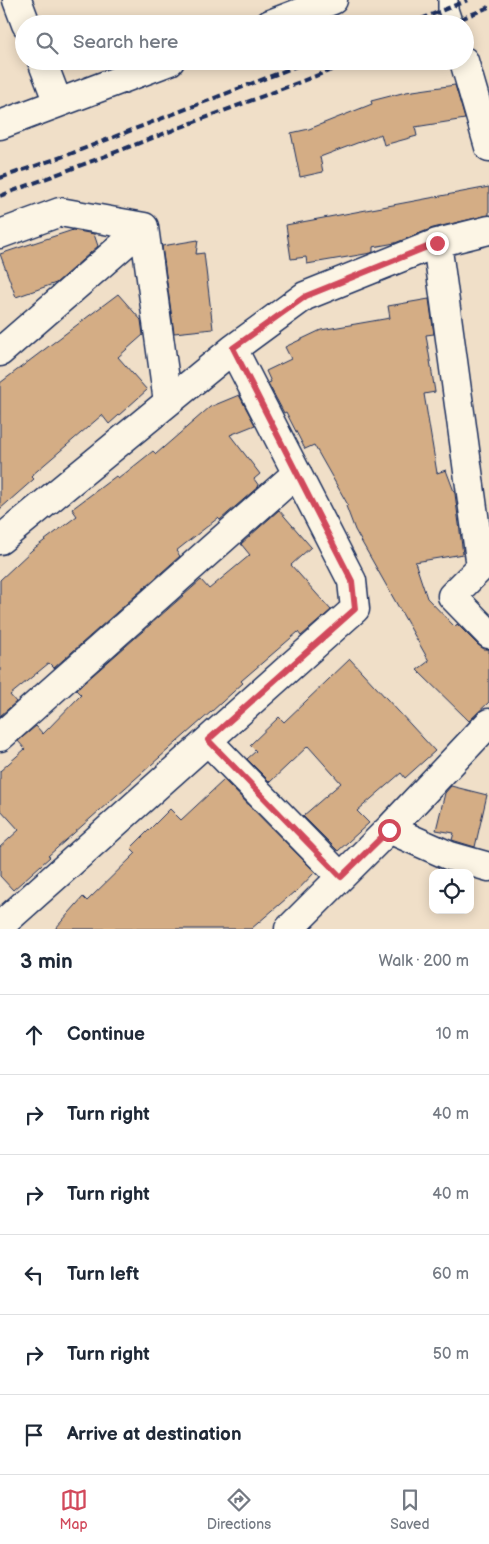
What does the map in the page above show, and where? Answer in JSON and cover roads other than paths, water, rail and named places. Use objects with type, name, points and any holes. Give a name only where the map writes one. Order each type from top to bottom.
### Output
[{"type":"street","points":[[17,0],[23,15]]},
{"type":"street","points":[[294,15],[333,0]]},
{"type":"street","points":[[45,70],[58,103]]},
{"type":"street","points":[[0,125],[146,70]]},
{"type":"street","points":[[467,70],[489,147]]},
{"type":"street","points":[[0,234],[60,212],[144,226]]},
{"type":"street","points":[[0,352],[144,226]]},
{"type":"street","points":[[144,226],[168,402]]},
{"type":"street","points":[[0,540],[233,348],[306,296],[437,243],[489,230]]},
{"type":"street","points":[[437,243],[481,567],[452,596],[489,634]]},
{"type":"street","points":[[4,923],[355,609],[352,581],[233,348]]},
{"type":"street","points":[[0,737],[297,473]]},
{"type":"street","points":[[289,929],[389,830],[489,723]]},
{"type":"street","points":[[208,740],[341,877]]},
{"type":"street","points":[[389,830],[450,856],[489,867]]},
{"type":"lane","points":[[448,0],[450,15]]},
{"type":"railway","points":[[431,15],[468,0]]},
{"type":"railway","points":[[470,15],[489,7]]},
{"type":"railway","points":[[0,178],[70,154],[287,70]]},
{"type":"railway","points":[[0,196],[331,70]]}]
